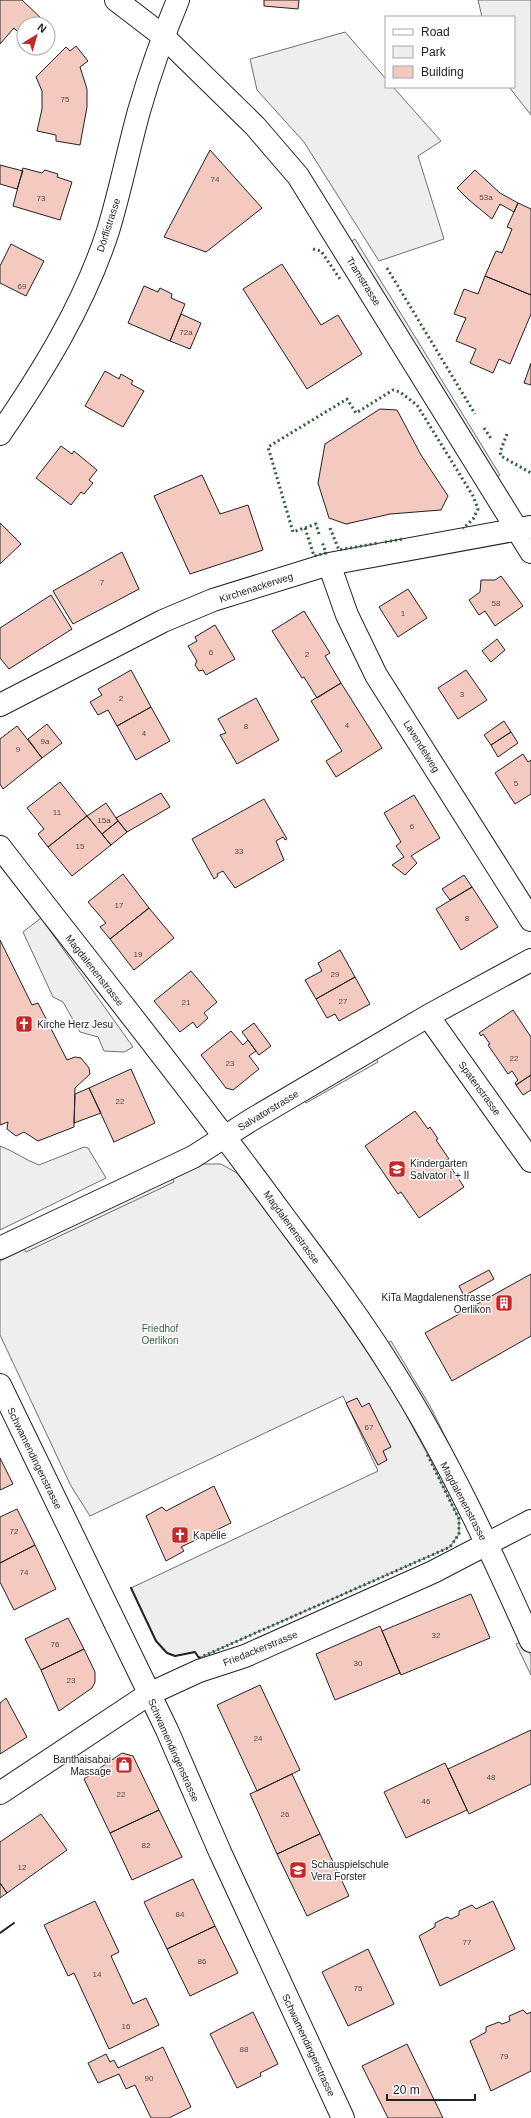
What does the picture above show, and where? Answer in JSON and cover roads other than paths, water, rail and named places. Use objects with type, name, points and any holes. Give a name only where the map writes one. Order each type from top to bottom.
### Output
[{"type":"street","name":"Tramstrasse","points":[[116,0],[163,36],[256,126],[298,176],[359,271],[492,491],[524,527],[531,552]]},
{"type":"street","name":"Dörflistrasse","points":[[0,434],[37,380],[73,317],[108,232],[140,111],[163,36],[178,0]]},
{"type":"street","name":"Kirchenackerweg","points":[[0,705],[163,621],[213,600],[329,564],[524,527]]},
{"type":"street","name":"Lavendelweg","points":[[329,564],[347,615],[376,675],[531,920]]},
{"type":"street","name":"Magdalenenstrasse","points":[[0,847],[225,1137],[357,1316],[394,1371],[487,1543],[531,1641]]},
{"type":"street","name":"Salvatorstrasse","points":[[0,1248],[193,1157],[251,1120],[428,1016],[531,960]]},
{"type":"street","name":"Spatenstrasse","points":[[428,1016],[531,1161]]},
{"type":"street","name":"Schwamendingenstrasse","points":[[0,1385],[149,1694],[343,2118]]},
{"type":"street","name":"Friedackerstrasse","points":[[0,1793],[149,1694],[199,1671],[245,1656],[433,1572],[487,1543],[516,1531],[531,1521]]},
{"type":"place","name":"Kirche Herz Jesu","points":[[24,1024]]},
{"type":"place","name":"Kindergarten Salvator I + II","points":[[397,1169]]},
{"type":"place","name":"KiTa Magdalenenstrasse Oerlikon","points":[[504,1303]]},
{"type":"place","name":"Kapelle","points":[[180,1535]]},
{"type":"place","name":"Banthaisabai Massage","points":[[124,1765]]},
{"type":"place","name":"Schauspielschule Vera Forster","points":[[298,1870]]},
{"type":"park label","name":"Friedhof Oerlikon","points":[[160,1334]]}]
